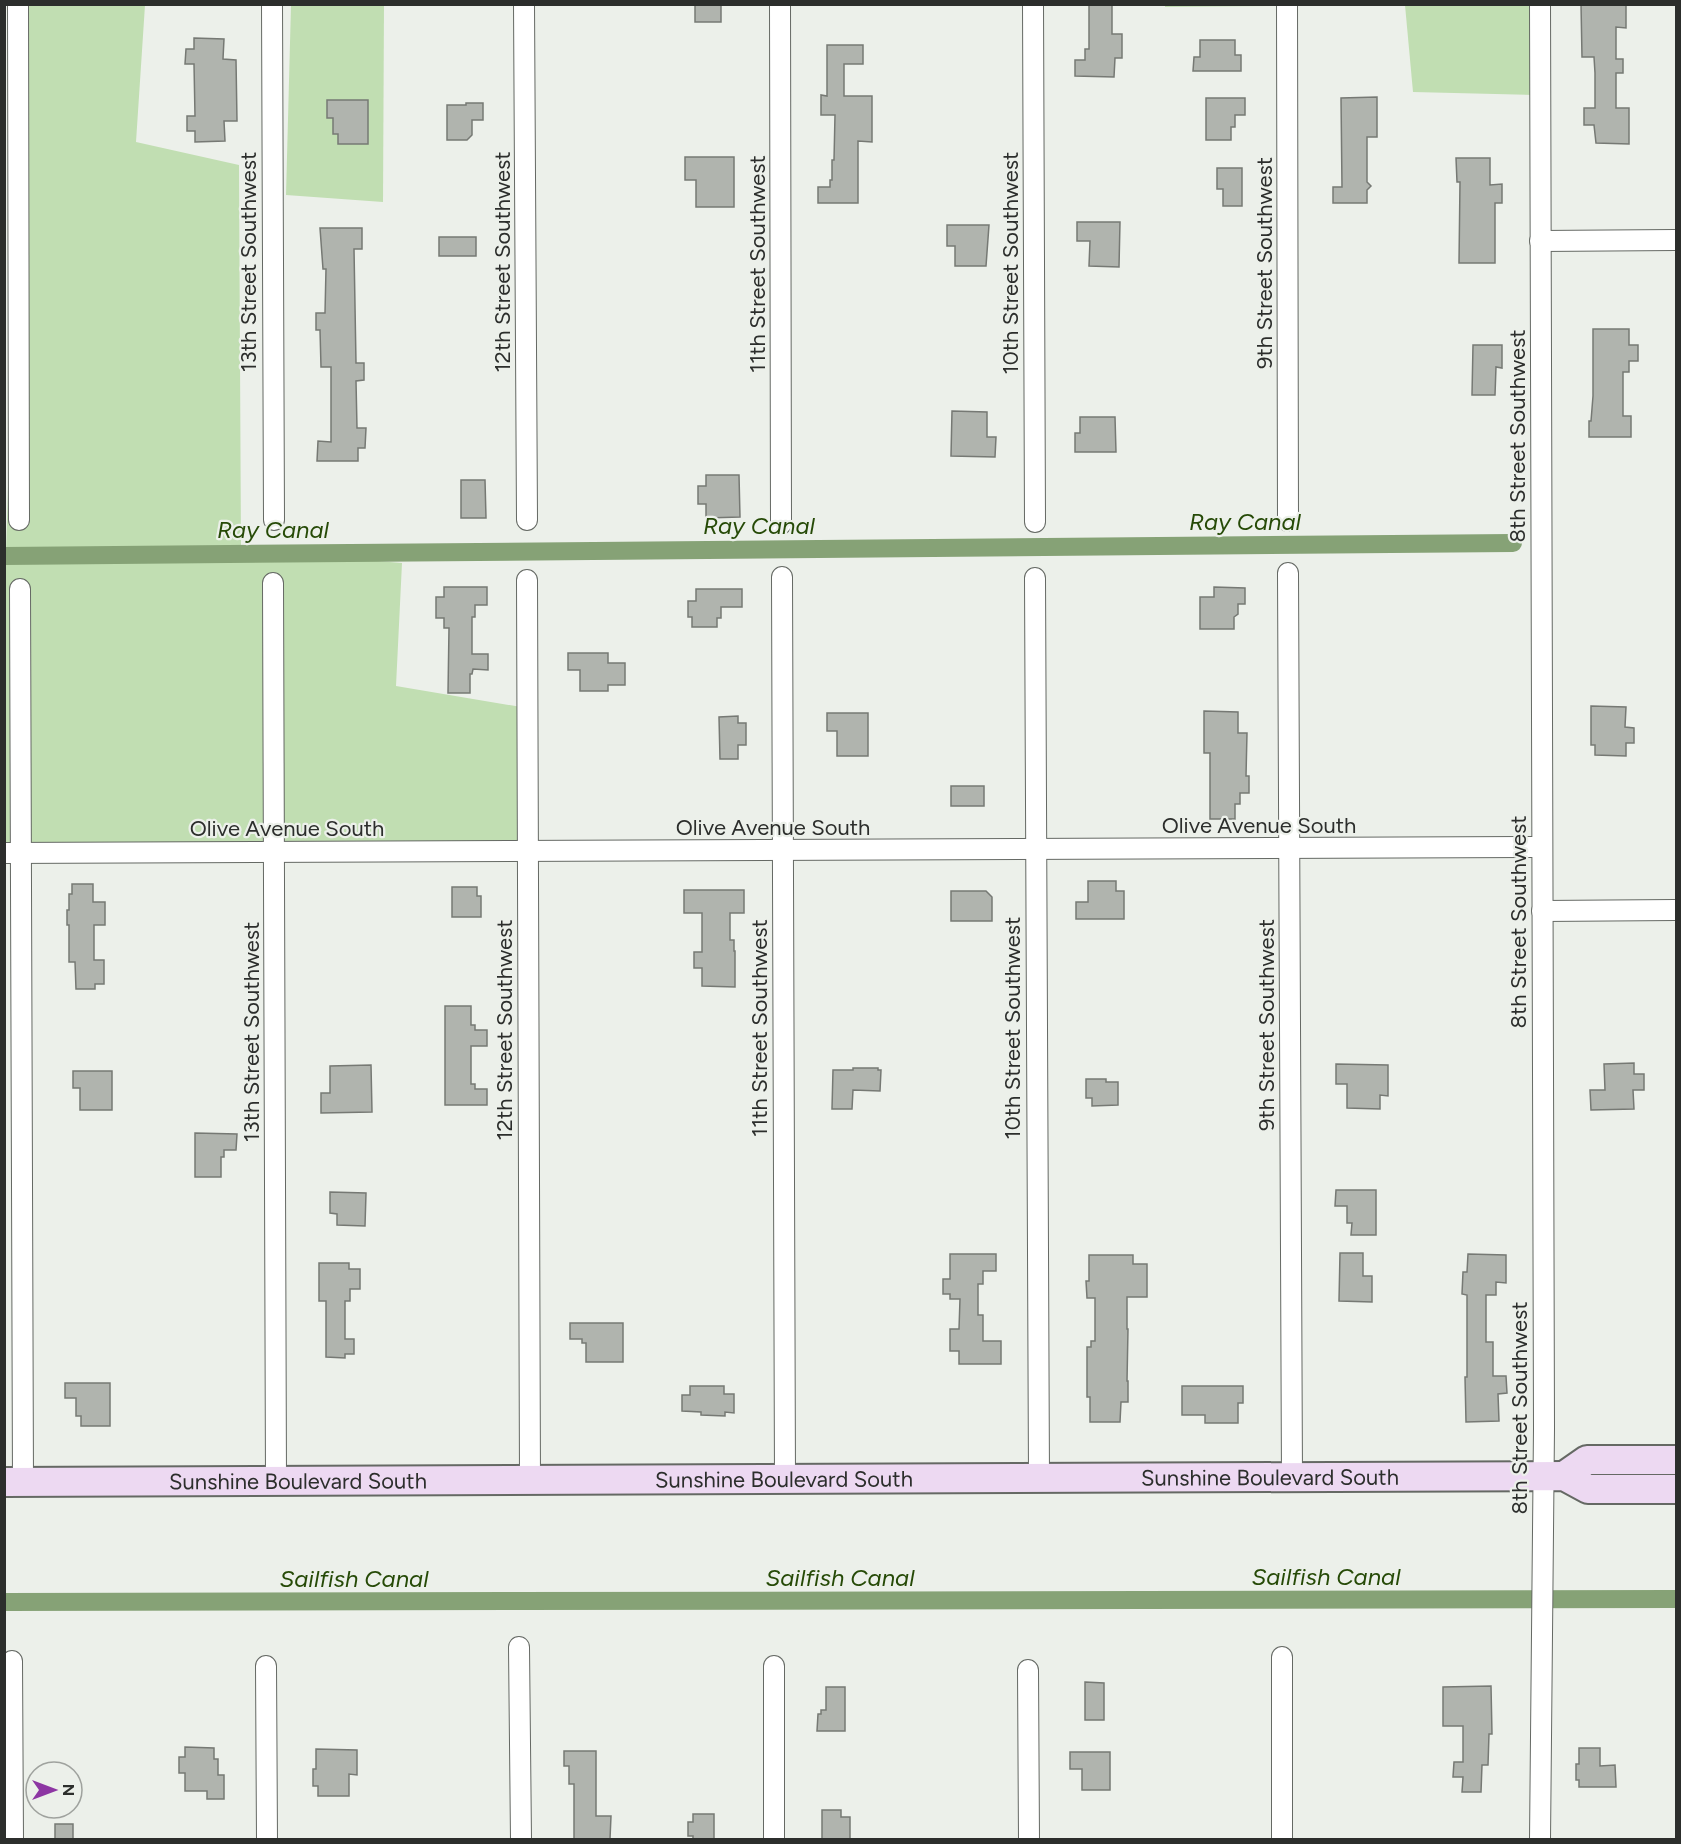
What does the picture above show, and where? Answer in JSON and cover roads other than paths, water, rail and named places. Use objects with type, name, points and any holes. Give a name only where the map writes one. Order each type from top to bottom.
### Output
[{"type":"street","points":[[18,4],[19,520]]},
{"type":"street","name":"13th Street Southwest","points":[[272,4],[274,520]]},
{"type":"street","name":"12th Street Southwest","points":[[524,4],[527,520]]},
{"type":"street","name":"11th Street Southwest","points":[[780,4],[781,524]]},
{"type":"street","name":"10th Street Southwest","points":[[1033,4],[1035,522]]},
{"type":"street","name":"9th Street Southwest","points":[[1287,4],[1288,521]]},
{"type":"street","name":"8th Street Southwest","points":[[1540,4],[1542,910],[1554,1477],[1543,1562],[1540,1839]]},
{"type":"street","points":[[1540,241],[1677,240]]},
{"type":"street","name":"9th Street Southwest","points":[[1288,573],[1292,1478]]},
{"type":"street","name":"11th Street Southwest","points":[[782,577],[785,1479]]},
{"type":"street","name":"10th Street Southwest","points":[[1035,578],[1038,1478]]},
{"type":"street","name":"12th Street Southwest","points":[[527,580],[530,1480]]},
{"type":"street","name":"13th Street Southwest","points":[[273,584],[276,1481]]},
{"type":"street","points":[[14,1482],[12,853],[20,589]]},
{"type":"street","name":"Olive Avenue South","points":[[12,853],[1542,847]]},
{"type":"street","points":[[1542,910],[1677,910]]},
{"type":"street","points":[[1554,1477],[1587,1460],[1677,1460]]},
{"type":"street","name":"Sunshine Boulevard South","points":[[14,1482],[1554,1477],[1588,1489],[1677,1489]]},
{"type":"street","points":[[519,1647],[521,1839]]},
{"type":"street","points":[[1282,1657],[1282,1839]]},
{"type":"street","points":[[12,1662],[13,1839]]},
{"type":"street","points":[[266,1666],[267,1839]]},
{"type":"street","points":[[774,1666],[774,1839]]},
{"type":"street","points":[[1028,1670],[1029,1839]]},
{"type":"waterway","name":"Ray Canal","points":[[4,556],[1513,543]]},
{"type":"waterway","name":"Sailfish Canal","points":[[4,1602],[1676,1599]]}]
